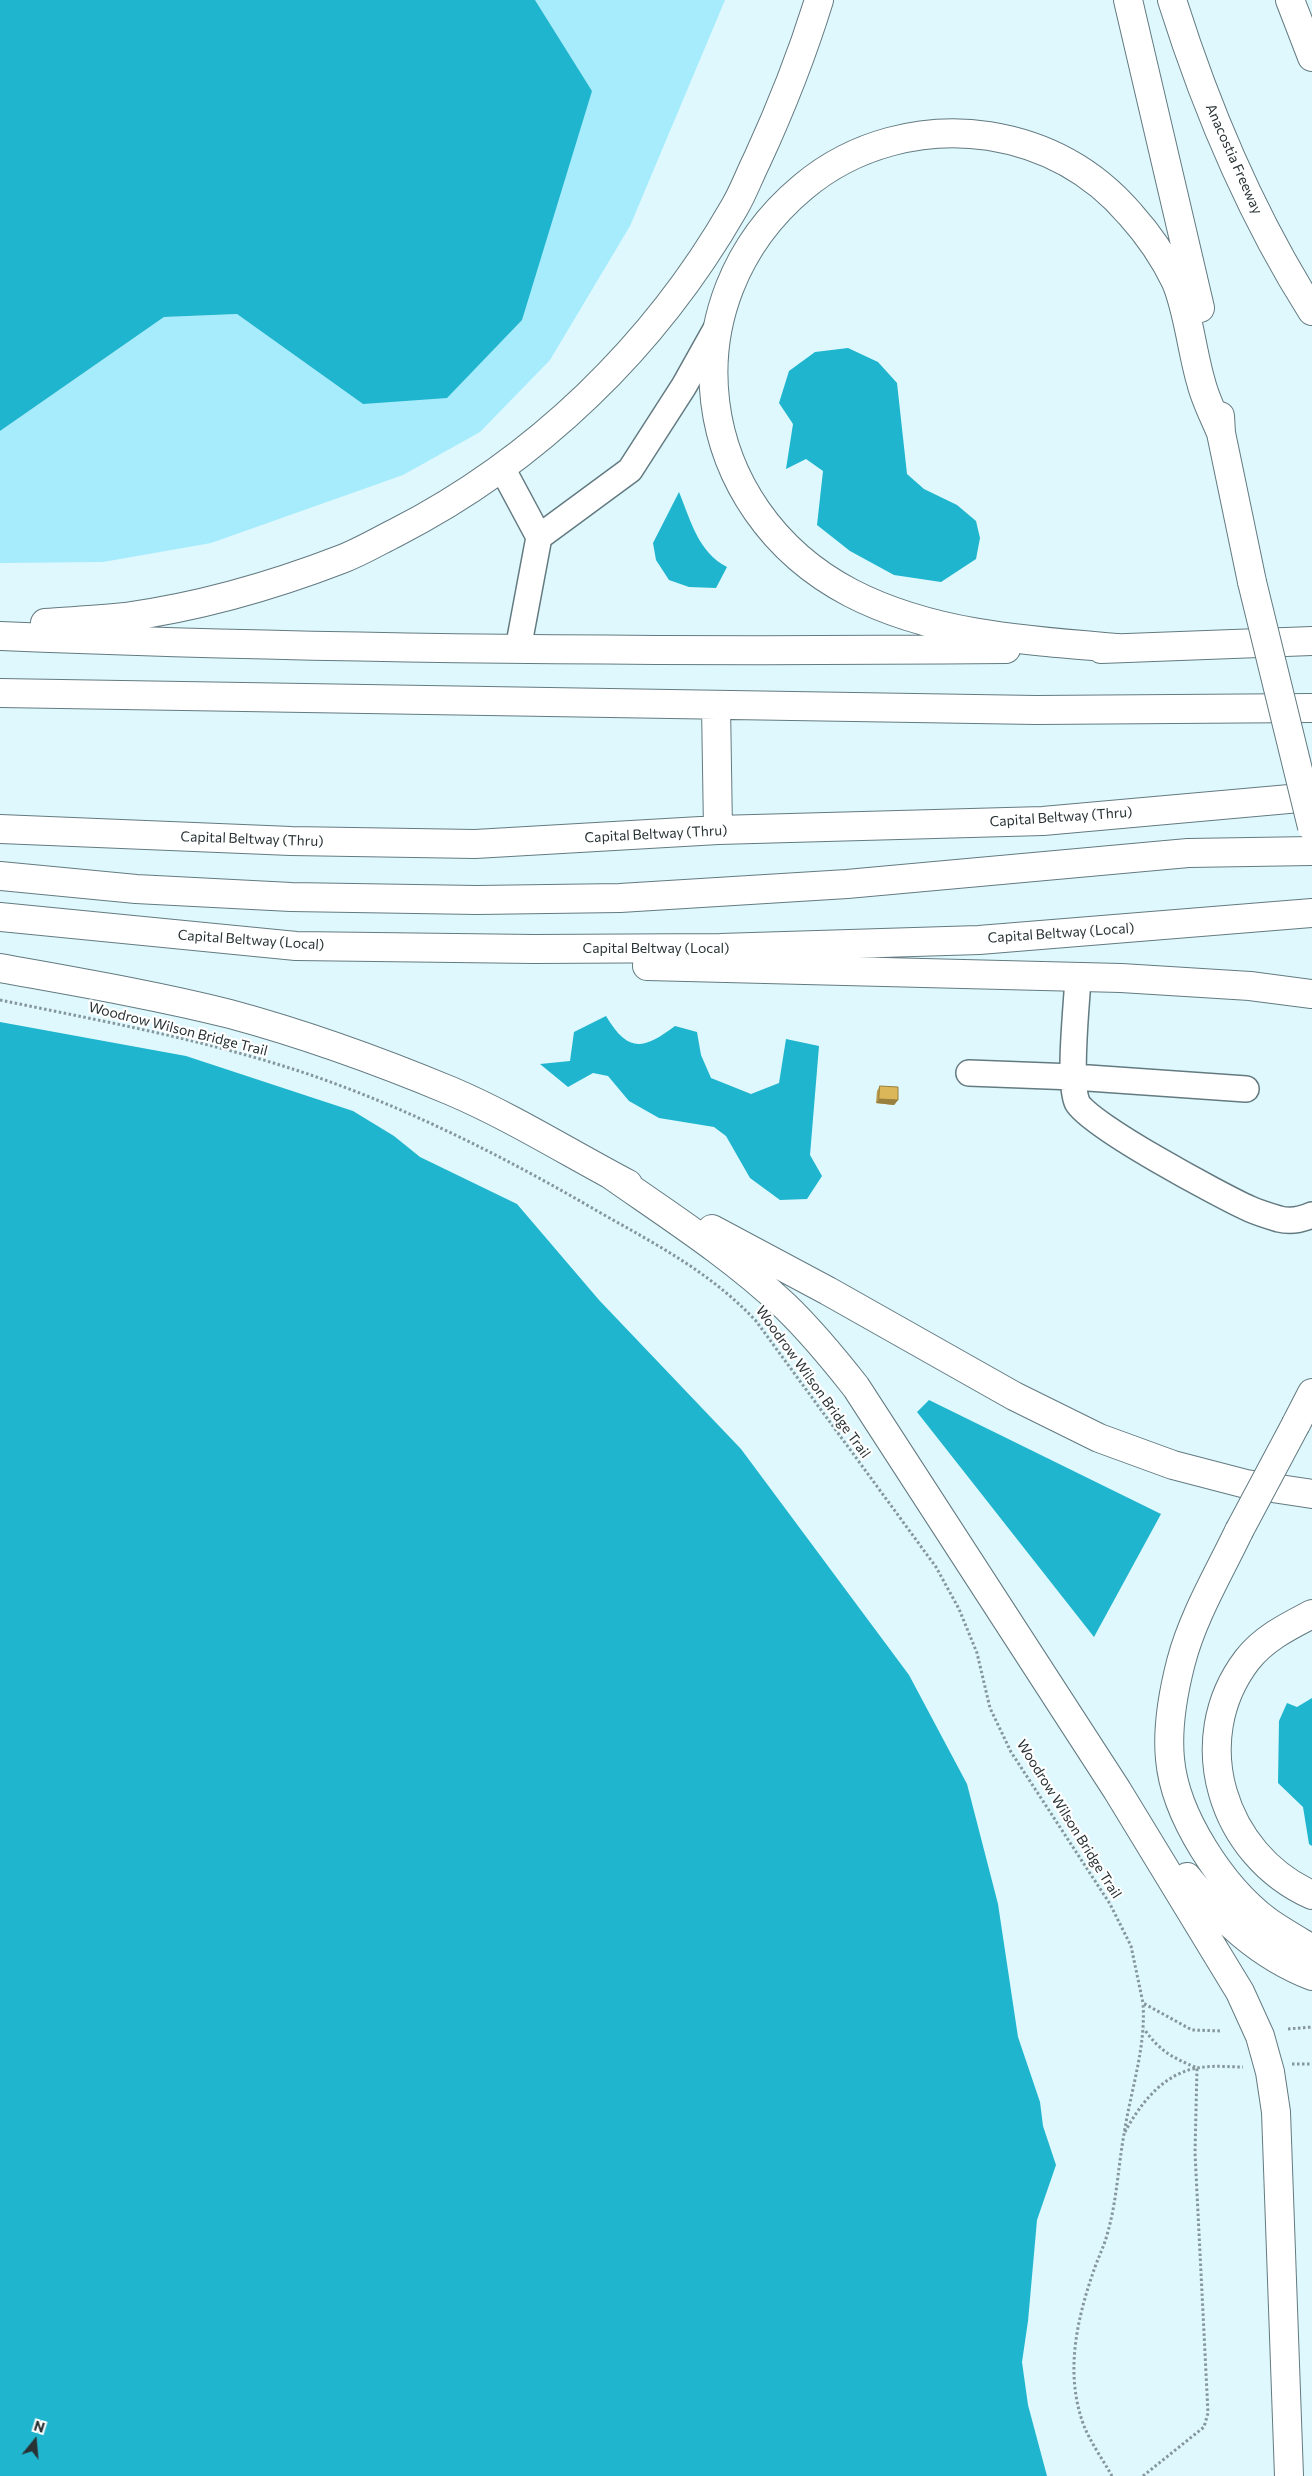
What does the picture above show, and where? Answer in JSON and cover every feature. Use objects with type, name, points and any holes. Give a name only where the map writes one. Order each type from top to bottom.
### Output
[{"type":"highway","points":[[0,626],[124,617],[192,604],[272,583],[344,558],[427,517],[502,468],[571,412],[636,345],[692,274],[735,207],[781,109],[819,0]]},
{"type":"highway","points":[[1128,0],[1218,384],[1221,433],[1252,582],[1312,827]]},
{"type":"highway","name":"Anacostia Freeway","points":[[1172,0],[1187,47],[1228,150],[1285,269],[1312,310]]},
{"type":"highway","points":[[1290,0],[1312,57]]},
{"type":"highway","points":[[1118,648],[1009,637],[918,620],[852,594],[809,567],[766,526],[741,485],[722,436],[714,385],[717,327],[726,294],[749,247],[775,213],[816,176],[863,150],[912,137],[955,132],[1005,139],[1046,151],[1092,177],[1113,195],[1149,236],[1178,286],[1202,386],[1221,433]]},
{"type":"highway","points":[[0,636],[297,646],[714,651],[1118,648],[1312,641]]},
{"type":"highway","points":[[0,693],[1036,710],[1312,708]]},
{"type":"highway","points":[[716,705],[718,830]]},
{"type":"highway","name":"Capital Beltway (Thru)","points":[[0,829],[281,840],[475,844],[718,830],[1043,821],[1312,797]]},
{"type":"highway","points":[[0,876],[136,888],[291,897],[477,900],[620,898],[846,884],[1188,853],[1312,850]]},
{"type":"highway","name":"Capital Beltway (Local)","points":[[0,917],[296,946],[534,949],[750,947],[979,940],[1312,913]]},
{"type":"highway","points":[[296,946],[533,962],[725,969],[1078,976],[1250,986],[1312,994]]},
{"type":"highway","points":[[0,968],[154,996],[231,1015],[380,1063],[452,1092],[519,1123],[611,1175],[828,1291],[1014,1396],[1099,1438],[1173,1465],[1246,1484],[1312,1494]]},
{"type":"highway","points":[[611,1175],[747,1272],[786,1307],[822,1345],[856,1387],[1117,1790],[1240,1992],[1260,2036],[1270,2072],[1276,2112],[1290,2476]]},
{"type":"highway","points":[[1312,1393],[1239,1531],[1195,1622],[1181,1662],[1170,1713],[1170,1760],[1182,1809],[1204,1849],[1235,1892],[1267,1921],[1312,1949]]},
{"type":"highway","points":[[1312,1614],[1280,1630],[1248,1659],[1229,1689],[1218,1722],[1216,1760],[1223,1796],[1241,1835],[1271,1868],[1312,1895]]},
{"type":"highway","points":[[1117,1790],[1213,1910],[1251,1942],[1296,1970],[1312,1976]]},
{"type":"lane","points":[[539,537],[630,470],[684,386],[717,327]]},
{"type":"lane","points":[[502,468],[539,537],[518,649]]},
{"type":"lane","points":[[1078,976],[1074,1077],[1077,1102],[1088,1116],[1112,1132],[1251,1210],[1282,1220],[1299,1220],[1312,1215]]},
{"type":"lane","points":[[969,1073],[1074,1077],[1246,1089]]},
{"type":"path","name":"Woodrow Wilson Bridge Trail","points":[[0,1000],[226,1049],[305,1073],[399,1108],[482,1146],[694,1267],[733,1296],[756,1321],[936,1567],[959,1609],[977,1653],[990,1708],[1011,1752],[1110,1904],[1131,1946],[1143,2003],[1144,2029],[1136,2083],[1123,2135],[1116,2200],[1107,2236],[1079,2316],[1073,2355],[1075,2388],[1084,2426],[1112,2476]]},
{"type":"path","points":[[1143,2003],[1192,2030],[1222,2031]]},
{"type":"path","points":[[1288,2029],[1312,2027]]},
{"type":"path","points":[[1144,2029],[1157,2047],[1173,2058],[1197,2068]]},
{"type":"path","points":[[1286,2064],[1312,2064]]},
{"type":"path","points":[[1123,2135],[1135,2114],[1159,2087],[1176,2076],[1197,2068],[1245,2067]]},
{"type":"path","points":[[1143,2476],[1204,2427],[1208,2413],[1195,2153],[1197,2068]]},
{"type":"shaded area","points":[[0,0],[535,0],[592,91],[522,320],[447,398],[363,404],[237,314],[164,317],[0,431]]},
{"type":"shaded area","points":[[535,0],[725,0],[630,226],[550,360],[480,432],[403,475],[211,543],[103,562],[0,563],[0,431],[164,317],[237,314],[363,404],[592,91]]},
{"type":"shaded area","points":[[848,348],[878,362],[897,383],[907,474],[924,489],[957,505],[976,521],[980,538],[976,559],[941,582],[894,575],[850,551],[817,525],[823,471],[806,459],[786,469],[793,424],[779,403],[789,371],[815,352]]},
{"type":"shaded area","points":[[679,492],[702,544],[717,561],[727,567],[716,588],[689,587],[669,580],[656,560],[653,543]]},
{"type":"shaded area","points":[[606,1016],[622,1037],[629,1042],[637,1044],[654,1040],[675,1026],[697,1032],[701,1055],[711,1078],[751,1094],[779,1083],[786,1039],[819,1046],[810,1155],[822,1176],[807,1199],[780,1200],[750,1178],[726,1136],[714,1127],[659,1118],[629,1101],[608,1076],[593,1073],[568,1087],[540,1064],[570,1061],[574,1032]]},
{"type":"shaded area","points":[[0,1022],[186,1056],[353,1111],[394,1136],[420,1157],[517,1204],[599,1300],[741,1449],[909,1675],[967,1784],[998,1904],[1018,2037],[1040,2102],[1043,2126],[1056,2165],[1037,2220],[1028,2321],[1022,2362],[1028,2405],[1047,2476],[0,2476]]},
{"type":"shaded area","points":[[929,1400],[1161,1514],[1094,1637],[917,1412]]},
{"type":"shaded area","points":[[1312,1698],[1312,1846],[1309,1844],[1303,1807],[1278,1783],[1279,1721],[1287,1703],[1297,1707]]},
{"type":"building","points":[[880,1086],[898,1087],[898,1100],[879,1099]]}]
